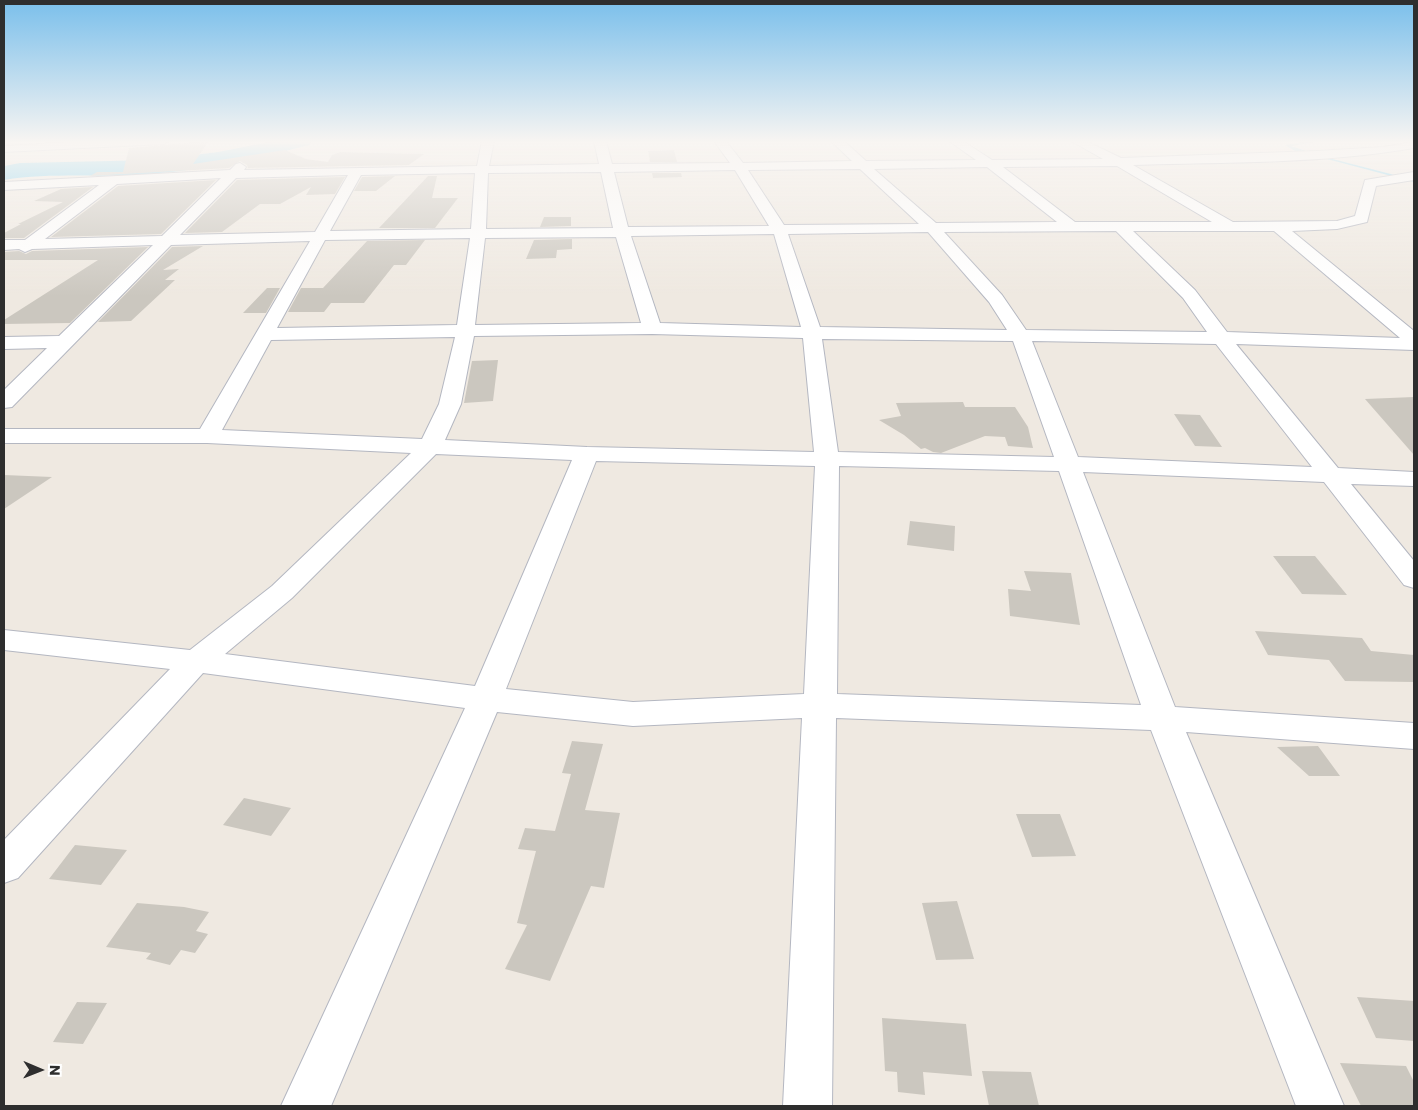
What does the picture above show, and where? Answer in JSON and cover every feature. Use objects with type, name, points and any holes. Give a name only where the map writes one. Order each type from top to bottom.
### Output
[{"type":"street","points":[[28,245],[97,193]]},
{"type":"street","points":[[4,402],[168,241],[214,193]]},
{"type":"street","points":[[207,436],[343,193]]},
{"type":"street","points":[[4,866],[196,661],[282,592],[430,447],[450,404],[465,332],[478,235],[481,193]]},
{"type":"street","points":[[612,193],[622,233],[652,328]]},
{"type":"street","points":[[756,193],[780,231],[812,333],[827,459],[808,1106]]},
{"type":"street","points":[[893,193],[932,228],[996,300],[1021,336],[1163,718],[1320,1106]]},
{"type":"street","points":[[1028,193],[1072,226]]},
{"type":"street","points":[[1172,193],[1230,226]]},
{"type":"street","points":[[7,252],[28,245],[318,236],[1072,226],[1278,227],[1336,225],[1362,219],[1368,193]]},
{"type":"street","points":[[1120,226],[1190,294],[1220,338],[1414,580]]},
{"type":"street","points":[[1278,227],[1414,340]]},
{"type":"street","points":[[264,334],[652,328],[812,333],[1220,338],[1414,344]]},
{"type":"street","points":[[4,343],[63,342]]},
{"type":"street","points":[[4,436],[207,436],[587,454],[1069,464],[1414,479]]},
{"type":"street","points":[[306,1106],[486,699],[587,454]]},
{"type":"street","points":[[4,640],[196,661],[486,699],[633,714],[819,705],[1163,718],[1414,736]]},
{"type":"building","points":[[52,193],[85,193],[24,238],[4,238],[4,233],[21,224],[18,224],[63,202],[34,201]]},
{"type":"building","points":[[109,193],[203,193],[161,234],[51,237]]},
{"type":"building","points":[[224,193],[300,193],[280,204],[260,204],[222,232],[185,233]]},
{"type":"building","points":[[307,193],[336,193],[335,194],[306,195]]},
{"type":"building","points":[[412,193],[433,193],[432,198],[458,198],[435,228],[379,228]]},
{"type":"building","points":[[544,217],[571,217],[571,226],[540,227]]},
{"type":"building","points":[[572,239],[572,249],[557,250],[556,258],[526,259],[534,240]]},
{"type":"building","points":[[425,240],[406,265],[394,265],[364,303],[331,303],[324,312],[288,312],[301,288],[323,288],[367,241]]},
{"type":"building","points":[[203,246],[163,270],[179,269],[165,280],[175,280],[131,321],[98,322],[172,247]]},
{"type":"building","points":[[148,247],[70,323],[4,324],[4,320],[98,260],[4,260],[4,252],[19,251],[26,254],[32,251]]},
{"type":"building","points":[[267,288],[280,288],[266,313],[243,313]]},
{"type":"building","points":[[498,360],[493,401],[464,403],[472,361]]},
{"type":"building","points":[[1414,397],[1414,455],[1365,399]]},
{"type":"building","points":[[963,402],[965,407],[1015,407],[1028,427],[1033,448],[1008,446],[1005,437],[985,436],[941,453],[933,452],[925,448],[921,449],[904,435],[879,420],[901,416],[896,403]]},
{"type":"building","points":[[1174,414],[1200,415],[1222,447],[1195,446]]},
{"type":"building","points":[[4,475],[52,477],[4,509]]},
{"type":"building","points":[[910,521],[955,526],[954,551],[907,545]]},
{"type":"building","points":[[1273,556],[1315,556],[1347,595],[1302,594]]},
{"type":"building","points":[[1024,571],[1071,573],[1080,625],[1010,616],[1008,589],[1031,591]]},
{"type":"building","points":[[1255,631],[1362,638],[1371,651],[1414,655],[1414,682],[1345,681],[1329,660],[1268,655]]},
{"type":"building","points":[[572,741],[603,744],[585,810],[620,813],[604,888],[591,886],[550,981],[505,969],[527,925],[517,923],[536,851],[518,849],[525,828],[555,831],[571,774],[562,773]]},
{"type":"building","points":[[1318,746],[1340,776],[1309,776],[1277,747]]},
{"type":"building","points":[[244,798],[291,808],[271,836],[223,825]]},
{"type":"building","points":[[1016,814],[1060,814],[1076,856],[1032,857]]},
{"type":"building","points":[[75,845],[127,850],[101,885],[49,879]]},
{"type":"building","points":[[957,901],[974,959],[936,960],[922,903]]},
{"type":"building","points":[[137,903],[184,907],[209,912],[196,931],[208,934],[195,953],[181,950],[170,965],[146,959],[151,953],[106,947]]},
{"type":"building","points":[[1357,997],[1414,1001],[1414,1041],[1376,1038]]},
{"type":"building","points":[[77,1002],[107,1003],[83,1044],[53,1042]]},
{"type":"building","points":[[882,1018],[966,1024],[972,1076],[923,1072],[925,1095],[898,1092],[897,1072],[885,1071]]},
{"type":"building","points":[[1340,1063],[1406,1066],[1414,1082],[1414,1106],[1361,1106]]},
{"type":"building","points":[[982,1071],[1031,1072],[1039,1106],[989,1106]]}]
